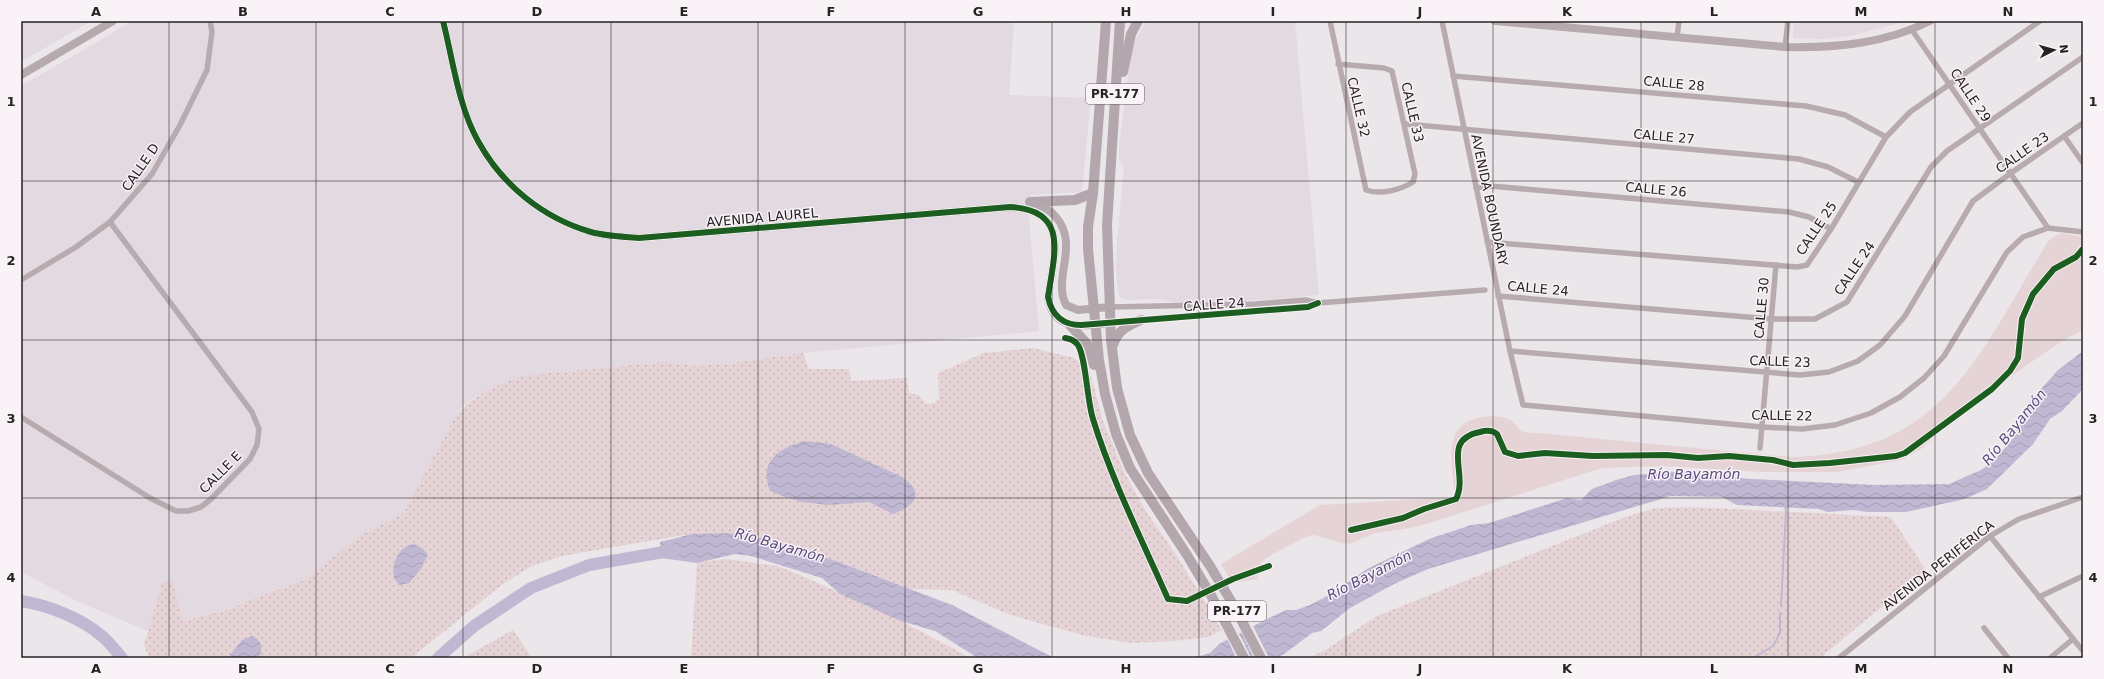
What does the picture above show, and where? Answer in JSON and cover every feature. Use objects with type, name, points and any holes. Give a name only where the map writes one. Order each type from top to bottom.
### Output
[{"type":"highway","name":"PR-177","points":[[1106,21],[1093,193],[1088,227],[1088,249],[1093,309],[1104,386],[1116,434],[1130,468],[1197,572],[1244,658]]},
{"type":"highway","name":"PR-177","points":[[1120,21],[1107,225],[1112,348],[1121,407],[1135,448],[1155,484],[1210,566],[1234,606],[1260,658]]},
{"type":"highway","points":[[1120,32],[1124,21]]},
{"type":"highway","points":[[1113,137],[1124,63],[1131,34],[1138,21]]},
{"type":"highway","points":[[1030,202],[1075,200],[1093,193]]},
{"type":"highway","points":[[1112,348],[1116,336],[1122,329],[1141,320]]},
{"type":"highway","points":[[1070,325],[1089,346],[1095,373],[1104,386]]},
{"type":"street","points":[[21,75],[113,21]]},
{"type":"street","name":"CALLE D","points":[[21,280],[76,247],[110,222],[152,174],[180,125],[206,70],[212,32],[210,21]]},
{"type":"street","name":"AVENIDA LAUREL","points":[[443,21],[464,106],[477,140],[493,166],[509,184],[555,218],[592,232],[640,238],[1010,207],[1027,208],[1038,212],[1051,227],[1055,243],[1048,297],[1050,304],[1061,321],[1070,325]]},
{"type":"street","name":"CALLE 32","points":[[1330,21],[1366,190],[1373,192],[1403,189],[1408,185]]},
{"type":"street","name":"AVENIDA BOUNDARY","points":[[1442,21],[1498,296],[1523,405]]},
{"type":"street","points":[[1495,21],[1785,47],[1846,46],[1879,40],[1912,30],[1930,21]]},
{"type":"street","points":[[1677,37],[1679,21]]},
{"type":"street","points":[[1785,47],[1788,21]]},
{"type":"street","name":"CALLE 25","points":[[1487,242],[1797,267],[1807,264],[1831,229],[1886,137],[1910,112],[2040,21]]},
{"type":"street","name":"CALLE 29","points":[[1912,30],[2011,173]]},
{"type":"street","name":"CALLE 24","points":[[1498,296],[1771,319],[1815,319],[1847,302],[1931,167],[1947,151],[2083,57]]},
{"type":"street","name":"CALLE 33","points":[[1338,64],[1384,68],[1392,72],[1405,124],[1415,174],[1413,182],[1408,185]]},
{"type":"street","name":"CALLE 28","points":[[1453,76],[1806,106],[1845,115],[1886,137]]},
{"type":"street","name":"CALLE 23","points":[[1510,351],[1800,375],[1829,372],[1858,361],[1880,345],[1905,316],[1973,201],[2083,123]]},
{"type":"street","name":"CALLE 27","points":[[1405,124],[1799,159],[1828,167],[1858,182]]},
{"type":"street","points":[[2064,136],[2083,163]]},
{"type":"street","points":[[2011,173],[2048,228]]},
{"type":"street","name":"CALLE 26","points":[[1476,188],[1490,186],[1789,212],[1809,217],[1831,229]]},
{"type":"street","points":[[1030,202],[1044,207],[1053,213],[1066,233],[1066,254],[1062,288],[1066,305],[1078,310],[1110,307]]},
{"type":"street","name":"AVENIDA LAUREL","points":[[1010,207],[1017,204],[1030,202]]},
{"type":"street","name":"CALLE E","points":[[21,417],[150,498],[176,511],[188,511],[201,507],[211,499],[250,459],[257,445],[259,430],[252,412],[110,222]]},
{"type":"street","name":"CALLE 22","points":[[1523,405],[1762,427],[1802,429],[1835,425],[1871,414],[1900,397],[1924,378],[1944,356],[2007,252],[2023,237],[2048,228],[2083,232]]},
{"type":"street","name":"CALLE 30","points":[[1760,448],[1776,265]]},
{"type":"street","name":"CALLE 24","points":[[1111,323],[1308,307],[1318,303],[1484,290]]},
{"type":"street","name":"CALLE 24","points":[[1110,307],[1255,304],[1306,300],[1318,303]]},
{"type":"street","points":[[1070,325],[1111,323]]},
{"type":"street","name":"AVENIDA PERIFÉRICA","points":[[1839,658],[1990,536],[2019,519],[2083,498]]},
{"type":"street","points":[[1990,536],[2073,639],[2082,648]]},
{"type":"street","points":[[2039,597],[2083,576]]},
{"type":"street","points":[[1984,628],[2008,658]]},
{"type":"street","points":[[2050,658],[2073,639]]},
{"type":"shaded area","points":[[21,21],[91,21],[21,62]]},
{"type":"shaded area","points":[[133,21],[1014,21],[1009,95],[1091,98],[1082,192],[1031,195],[1029,217],[1039,331],[803,353],[726,364],[696,366],[663,362],[529,375],[478,395],[463,406],[455,417],[403,514],[360,536],[305,580],[265,594],[227,610],[182,621],[172,581],[162,583],[148,631],[77,601],[21,572],[21,86]]},
{"type":"shaded area","points":[[1147,21],[1295,21],[1319,295],[1261,300],[1177,303],[1161,299],[1126,300],[1120,297],[1118,293],[1116,270],[1124,167],[1119,161],[1119,146],[1131,53],[1136,39]]},
{"type":"shaded area","points":[[1794,21],[1908,21],[1850,36],[1823,39],[1793,38]]},
{"type":"shaded area","points":[[2061,233],[2083,237],[2083,330],[2062,341],[2024,367],[1943,429],[1921,449],[1901,460],[1837,472],[1762,472],[1663,466],[1602,468],[1429,523],[1410,528],[1375,533],[1349,544],[1314,535],[1303,538],[1266,558],[1258,566],[1258,579],[1232,583],[1221,564],[1320,505],[1455,497],[1452,463],[1453,441],[1457,431],[1464,424],[1483,417],[1496,416],[1508,419],[1522,431],[1528,433],[1791,457],[1843,451],[1886,438],[1922,417],[1952,390],[1977,358],[2001,321],[2049,240]]},
{"type":"shaded area","points":[[1033,348],[1074,358],[1089,369],[1103,421],[1124,472],[1147,513],[1175,553],[1222,630],[1209,637],[1174,641],[1131,643],[1086,636],[1013,616],[952,590],[911,589],[836,561],[767,539],[727,533],[692,534],[631,544],[562,556],[532,566],[503,584],[411,658],[149,658],[144,645],[162,583],[172,580],[183,621],[227,610],[265,594],[305,580],[360,536],[403,514],[455,417],[479,395],[508,381],[529,375],[663,362],[696,366],[726,364],[803,353],[809,369],[849,369],[851,381],[907,378],[909,393],[919,395],[926,404],[935,403],[939,399],[938,373],[984,353]]},
{"type":"shaded area","points":[[1692,507],[1891,517],[1926,570],[1820,658],[1309,658],[1327,649],[1377,616],[1628,516],[1656,508]]},
{"type":"shaded area","points":[[725,559],[777,566],[800,575],[901,621],[971,658],[691,658],[697,563]]},
{"type":"shaded area","points":[[513,630],[532,658],[463,658]]},
{"type":"water","points":[[2083,351],[2083,389],[2062,411],[2050,419],[2033,444],[1987,489],[1965,499],[1906,512],[1867,512],[1854,510],[1828,512],[1818,509],[1737,505],[1722,497],[1671,496],[1428,569],[1394,584],[1350,608],[1321,631],[1312,633],[1284,654],[1275,658],[1193,658],[1210,653],[1219,644],[1286,610],[1296,610],[1310,605],[1333,593],[1367,569],[1429,539],[1471,525],[1489,523],[1567,498],[1581,500],[1592,489],[1634,475],[1683,471],[1697,474],[1752,479],[1875,485],[1949,484],[1981,470],[1994,461],[2015,436],[2031,400],[2058,370]]},
{"type":"water","points":[[805,441],[831,444],[902,477],[914,488],[916,494],[915,498],[907,507],[893,514],[869,502],[829,505],[802,502],[770,491],[767,481],[767,472],[773,457],[787,448]]},
{"type":"water","points":[[727,533],[767,539],[836,561],[952,605],[1054,658],[978,658],[935,631],[901,621],[840,594],[822,578],[751,556],[735,554],[697,563],[661,558],[660,542],[692,534]]},
{"type":"water","points":[[414,544],[423,549],[428,555],[420,570],[409,583],[399,585],[393,574],[395,560],[403,549]]},
{"type":"water","points":[[252,636],[258,640],[261,646],[261,652],[258,658],[228,658],[242,640]]},
{"type":"pier","points":[[1252,624],[1269,658],[1254,658],[1241,631]]},
{"type":"pier","points":[[1238,632],[1251,658],[1236,658],[1227,638]]},
{"type":"waterway","points":[[1781,606],[1786,512],[1785,505]]},
{"type":"waterway","name":"Río Bayamón","points":[[438,658],[474,626],[531,588],[589,565],[675,550]]},
{"type":"waterway","name":"Río Bayamón","points":[[21,601],[54,609],[86,624],[106,639],[122,658]]},
{"type":"waterway","points":[[1753,658],[1773,646],[1780,633],[1780,613]]},
{"type":"cycle path","points":[[443,21],[457,82],[466,113],[471,127],[488,157],[499,172],[526,198],[540,209],[573,226],[591,232],[639,238],[1010,207],[1029,210],[1042,216],[1050,226],[1054,237],[1054,251],[1048,297],[1055,314],[1064,321],[1075,325],[1308,307],[1318,303]]},
{"type":"cycle path","points":[[1351,530],[1403,518],[1424,509],[1456,499],[1460,479],[1458,450],[1461,442],[1468,436],[1485,431],[1491,431],[1497,434],[1505,452],[1518,456],[1545,453],[1593,456],[1667,455],[1698,458],[1729,456],[1773,460],[1793,465],[1830,463],[1896,456],[1905,453],[1992,389],[2010,371],[2018,358],[2022,319],[2033,294],[2054,269],[2076,257],[2083,249]]},
{"type":"cycle path","points":[[1065,338],[1071,339],[1075,342],[1081,351],[1091,411],[1109,465],[1168,599],[1187,601],[1233,579],[1269,566]]}]
